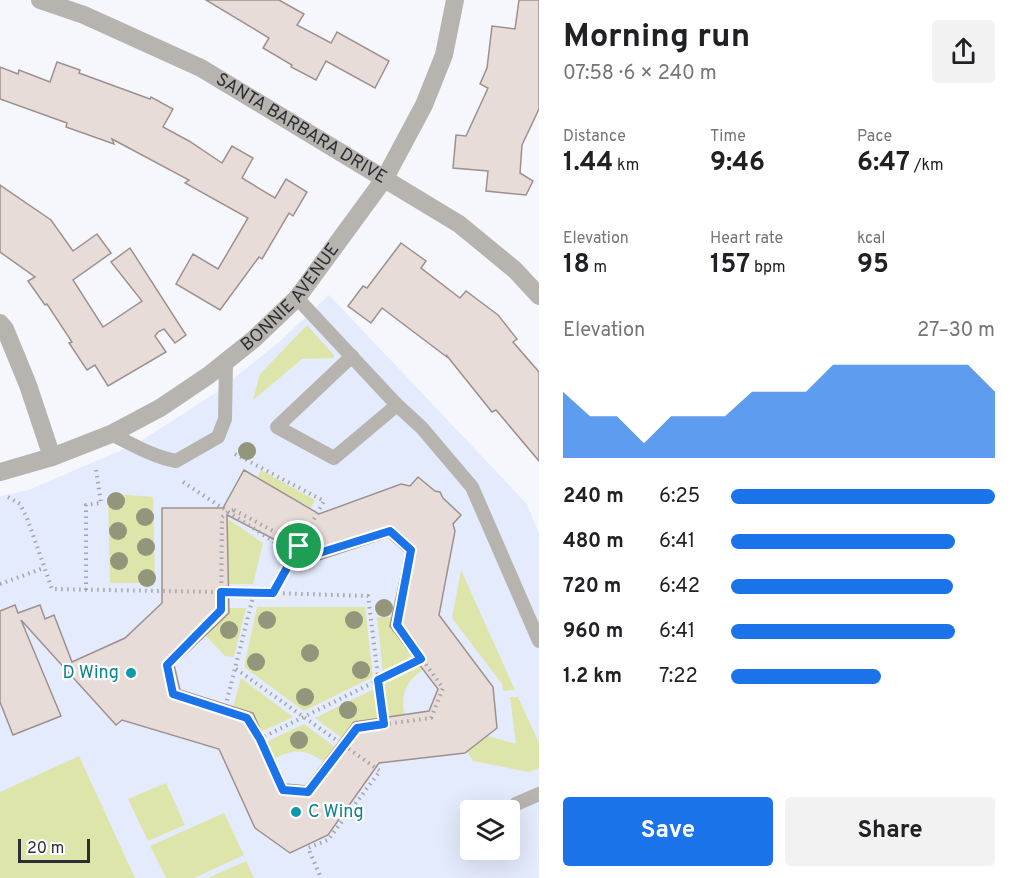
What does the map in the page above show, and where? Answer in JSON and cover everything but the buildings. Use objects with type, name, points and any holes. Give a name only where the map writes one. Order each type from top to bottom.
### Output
[{"type":"street","name":"SANTA BARBARA DRIVE","points":[[40,0],[84,15],[201,68],[459,224],[515,270],[539,296]]},
{"type":"street","name":"BONNIE AVENUE","points":[[0,472],[52,458],[111,434],[160,408],[209,375],[254,339],[297,298],[385,178],[424,105],[444,55],[455,0]]},
{"type":"street","points":[[0,323],[5,329],[28,386],[52,458]]},
{"type":"lane","points":[[297,298],[397,405],[422,428],[472,487],[539,641]]},
{"type":"lane","points":[[352,356],[277,427],[334,458],[397,405]]},
{"type":"lane","points":[[111,434],[153,455],[176,461],[218,437],[225,419],[226,361]]},
{"type":"lane","points":[[520,802],[539,794]]},
{"type":"path","points":[[235,454],[324,501],[273,593]]},
{"type":"path","points":[[86,590],[86,505],[100,503],[96,469]]},
{"type":"path","points":[[183,482],[294,555]]},
{"type":"path","points":[[8,497],[20,504],[27,518],[52,589],[368,596],[384,724]]},
{"type":"path","points":[[234,510],[299,546],[316,554],[390,531],[411,550],[397,625],[443,688],[431,718],[357,728],[308,792],[283,790],[260,739],[247,718],[173,694],[167,665],[221,610],[222,517],[234,510]]},
{"type":"path","points":[[0,584],[44,568]]},
{"type":"path","points":[[224,712],[254,593]]},
{"type":"path","points":[[260,739],[421,659]]},
{"type":"path","points":[[236,669],[380,771],[328,840],[308,848],[321,878]]},
{"type":"shaded area","points":[[329,295],[527,504],[539,534],[539,878],[0,878],[0,496],[28,490],[136,444],[217,392],[279,342]]},
{"type":"green space","points":[[307,325],[334,355],[334,358],[302,359],[253,400],[260,374]]},
{"type":"green space","points":[[261,470],[315,500],[311,508],[257,478]]},
{"type":"green space","points":[[108,496],[153,497],[155,583],[110,583]]},
{"type":"green space","points":[[227,518],[263,543],[253,584],[228,584]]},
{"type":"green space","points":[[461,570],[515,690],[503,691],[502,684],[452,618]]},
{"type":"green space","points":[[257,607],[365,607],[373,677],[304,711],[244,667]]},
{"type":"green space","points":[[228,608],[246,608],[234,657],[225,656],[205,635],[229,613]]},
{"type":"green space","points":[[377,617],[392,617],[390,626],[413,657],[383,672]]},
{"type":"green space","points":[[420,666],[423,670],[412,679],[404,695],[405,715],[389,717],[384,684]]},
{"type":"green space","points":[[241,678],[293,717],[261,732],[233,707]]},
{"type":"green space","points":[[374,689],[378,719],[354,722],[342,738],[315,718]]},
{"type":"green space","points":[[510,697],[518,697],[539,743],[539,768],[529,772],[473,761],[467,751],[487,736],[516,744]]},
{"type":"green space","points":[[304,724],[335,747],[324,762],[306,752],[287,753],[274,759],[266,742]]},
{"type":"green space","points":[[79,756],[135,878],[0,878],[0,792]]},
{"type":"green space","points":[[166,783],[185,825],[148,841],[128,799]]},
{"type":"green space","points":[[224,813],[244,855],[194,878],[166,878],[150,846]]},
{"type":"green space","points":[[246,861],[254,878],[208,878]]},
{"type":"place","name":"D Wing","points":[[131,673]]},
{"type":"place","name":"C Wing","points":[[296,812]]},
{"type":"route","points":[[390,531],[411,550],[397,625],[421,659],[378,680],[384,724],[357,728],[308,792],[283,790],[260,739],[247,718],[173,694],[167,665],[221,610],[221,592],[273,593],[299,546],[316,554],[390,531]]}]
